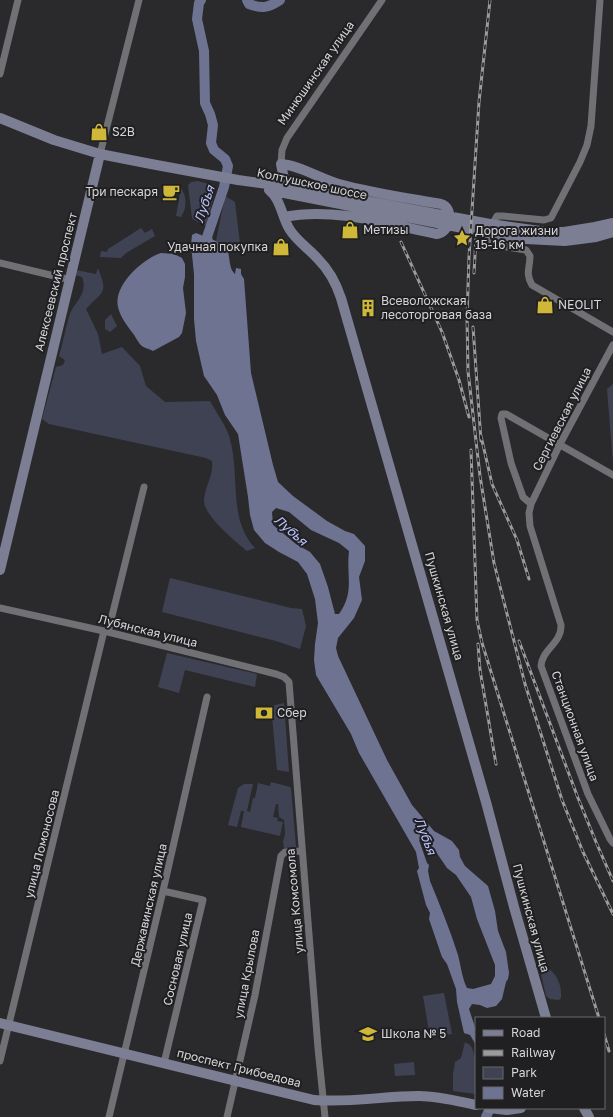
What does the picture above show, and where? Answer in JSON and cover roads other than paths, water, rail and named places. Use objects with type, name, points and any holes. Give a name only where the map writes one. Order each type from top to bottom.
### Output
[{"type":"street","points":[[0,74],[18,0]]},
{"type":"street","name":"Алексеевский проспект","points":[[0,570],[71,280],[100,154],[139,0]]},
{"type":"street","name":"Минюшинская улица","points":[[269,187],[278,178],[282,150],[287,138],[382,0]]},
{"type":"street","points":[[600,0],[591,126],[587,145],[551,218],[544,220],[500,216],[494,219],[491,235],[492,242],[500,246],[526,250],[530,256],[528,277],[532,285],[613,332]]},
{"type":"street","points":[[0,118],[54,140],[100,154]]},
{"type":"street","name":"Колтушское шоссе","points":[[100,154],[214,175],[269,187],[295,190],[528,230],[564,232],[613,223]]},
{"type":"street","points":[[281,164],[292,166],[341,185],[441,204],[447,207],[450,213],[446,230],[440,234],[340,216],[312,214],[284,217],[282,209],[283,204],[295,190]]},
{"type":"street","name":"Минюшинская улица","points":[[281,164],[284,179],[295,190]]},
{"type":"street","name":"Пушкинская улица","points":[[269,187],[276,197],[293,234],[326,268],[336,285],[341,298],[486,802],[546,1017]]},
{"type":"street","name":"Колтушское шоссе","points":[[295,190],[488,233],[526,239],[565,241],[613,232]]},
{"type":"street","points":[[0,263],[71,280]]},
{"type":"street","name":"Сергиевская улица","points":[[531,504],[560,444],[613,345]]},
{"type":"street","points":[[531,504],[524,497],[511,463],[501,418],[502,414],[506,414],[613,475]]},
{"type":"street","name":"улица Ломоносова","points":[[0,1061],[5,1024],[144,487]]},
{"type":"street","name":"Станционная улица","points":[[531,504],[529,513],[530,526],[561,626],[560,636],[544,654],[541,660],[541,666],[588,794],[613,843]]},
{"type":"street","name":"Лубянская улица","points":[[0,608],[106,632],[276,674],[284,677],[289,682]]},
{"type":"street","name":"улица Комсомола","points":[[289,682],[302,851],[326,1117]]},
{"type":"street","name":"Державинская улица","points":[[109,1117],[164,891],[207,697]]},
{"type":"street","name":"улица Крылова","points":[[227,1117],[255,995],[281,856],[285,852],[302,851]]},
{"type":"street","name":"Сосновая улица","points":[[164,891],[203,900],[164,1063]]},
{"type":"street","name":"проспект Грибоедова","points":[[5,1024],[314,1100],[324,1101],[419,1096],[451,1099],[475,1105]]},
{"type":"street","points":[[492,1109],[514,1109]]},
{"type":"water","points":[[196,233],[216,241],[228,252],[233,272],[235,274],[236,268],[241,269],[241,274],[244,279],[251,373],[278,482],[293,496],[327,521],[345,531],[354,534],[365,546],[365,561],[359,577],[362,600],[354,618],[338,638],[336,648],[338,656],[387,760],[412,805],[434,831],[452,841],[459,850],[460,857],[465,866],[488,886],[495,911],[498,931],[506,952],[509,973],[502,999],[496,1006],[487,1008],[472,1004],[469,1009],[475,1027],[475,1043],[470,1035],[464,1033],[457,1002],[456,989],[447,964],[442,957],[429,919],[430,913],[426,905],[417,871],[419,868],[416,852],[359,753],[351,734],[316,675],[314,660],[318,623],[315,599],[307,574],[298,562],[265,543],[254,530],[250,515],[238,434],[225,415],[217,395],[204,376],[196,341],[194,319],[194,274],[191,245],[192,235]],"holes":[[[276,508],[289,512],[311,530],[339,543],[349,551],[349,583],[347,598],[339,614],[335,614],[320,564],[310,552],[296,544],[273,525],[272,512]],[[421,839],[432,846],[447,868],[456,875],[471,897],[477,919],[495,965],[495,976],[491,984],[473,989],[467,988],[455,946],[430,881],[428,871],[429,865],[419,840]]]},
{"type":"water","points":[[161,253],[174,254],[182,258],[185,264],[183,288],[186,313],[182,333],[179,337],[153,351],[141,345],[127,326],[118,307],[118,299],[124,282],[130,274],[153,256]]},
{"type":"waterway","name":"Лубья","points":[[201,0],[199,3],[197,19],[204,51],[205,103],[213,125],[211,143],[214,150],[225,159],[228,166],[224,187],[207,237],[210,251]]},
{"type":"waterway","name":"Лубья","points":[[247,0],[249,4],[258,7],[272,5],[280,0]]},
{"type":"waterway","name":"Лубья","points":[[486,1117],[490,1109]]},
{"type":"railway","points":[[490,0],[479,102],[469,257],[467,318],[468,371],[480,476],[494,563],[525,684],[562,800],[583,852],[613,914]]},
{"type":"railway","points":[[474,273],[476,237]]},
{"type":"railway","points":[[401,242],[442,332],[459,380],[469,417]]},
{"type":"railway","points":[[473,327],[481,441]]},
{"type":"railway","points":[[481,436],[492,484],[517,540],[529,579]]},
{"type":"railway","points":[[471,450],[477,620],[482,643],[599,1017]]},
{"type":"railway","points":[[519,641],[578,798],[613,881]]},
{"type":"railway","points":[[478,644],[480,670],[496,764]]},
{"type":"railway","points":[[605,1037],[609,1051]]},
{"type":"place","name":"S2B","points":[[99,132]]},
{"type":"place","name":"Три пескаря","points":[[171,192]]},
{"type":"place","name":"Метизы","points":[[350,230]]},
{"type":"place","name":"Дорога жизни 15-16 км","points":[[462,238]]},
{"type":"place","name":"Удачная покупка","points":[[281,247]]},
{"type":"place","name":"NEOLIT","points":[[545,305]]},
{"type":"place","name":"Всеволожская лесоторговая база","points":[[368,308]]},
{"type":"place","name":"Сбер","points":[[264,713]]},
{"type":"place","name":"Школа № 5","points":[[368,1034]]}]
